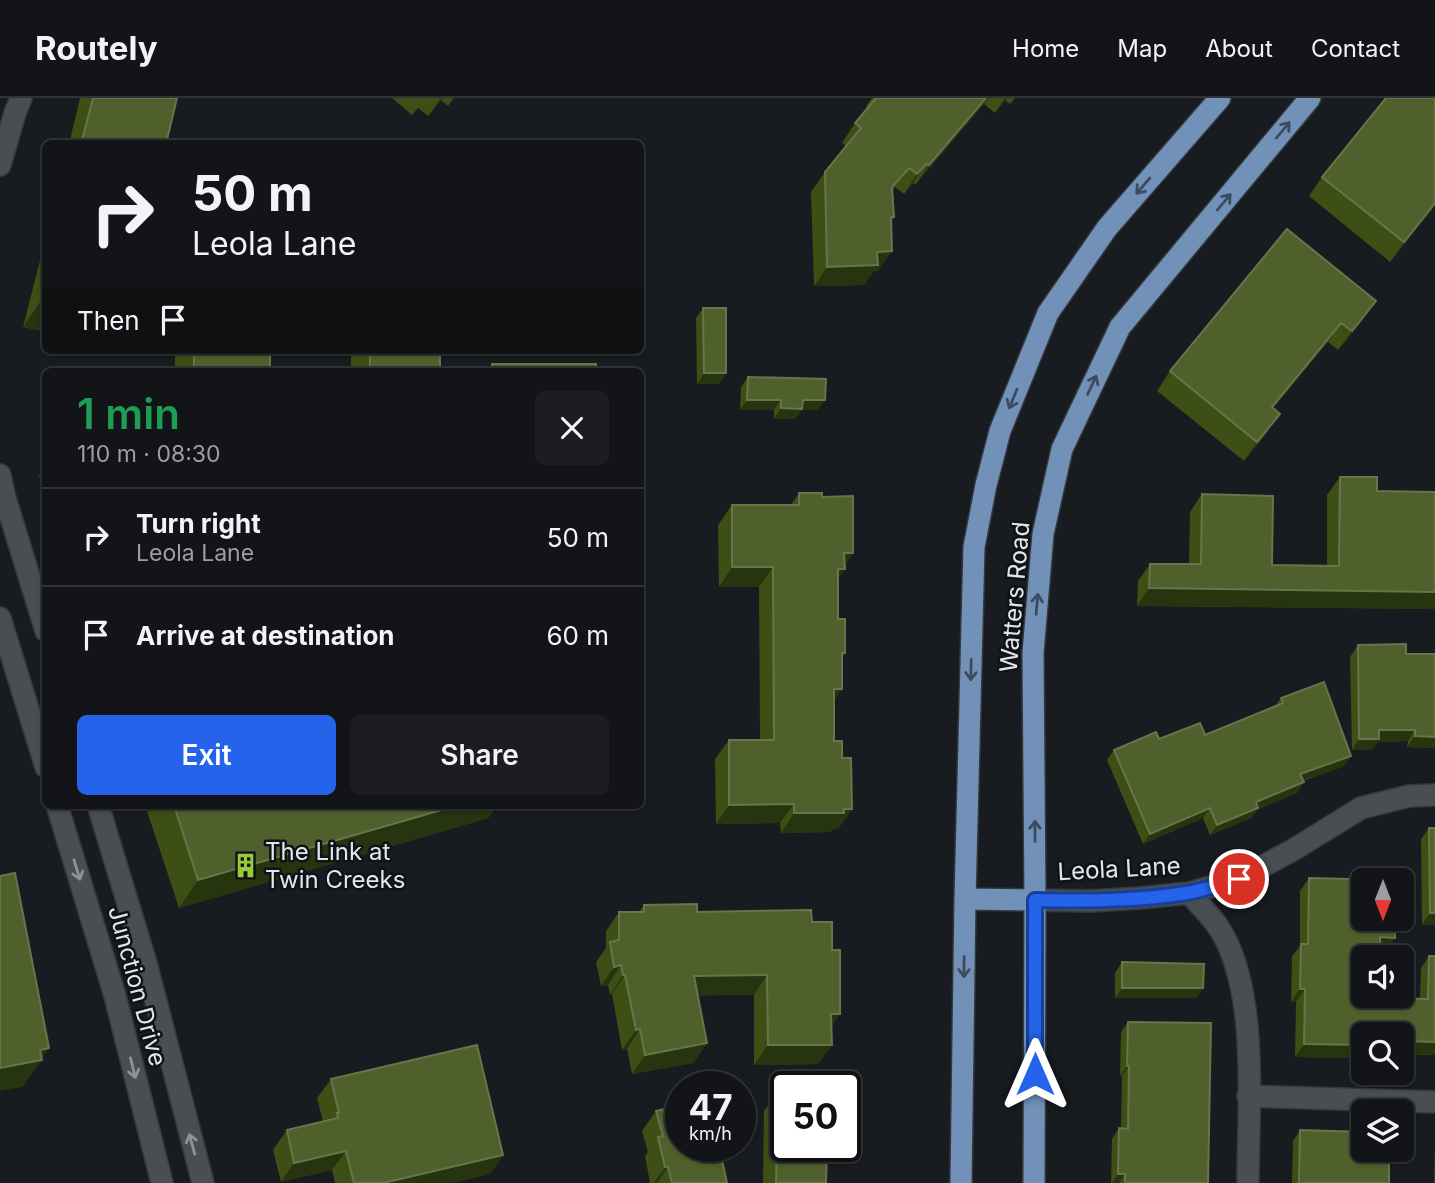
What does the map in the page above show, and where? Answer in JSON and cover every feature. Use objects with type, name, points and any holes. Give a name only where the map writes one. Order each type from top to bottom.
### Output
[{"type":"main road","name":"Watters Road","points":[[961,1183],[974,547],[986,485],[1000,431],[1048,313],[1107,228],[1220,98]]},
{"type":"main road","name":"Watters Road","points":[[1034,1183],[1034,653],[1043,534],[1062,449],[1120,327],[1310,98]]},
{"type":"main road","points":[[965,899],[1035,900]]},
{"type":"street","points":[[0,165],[21,98]]},
{"type":"street","points":[[0,475],[42,618]]},
{"type":"street","points":[[0,618],[42,754]]},
{"type":"street","name":"Leola Lane","points":[[1035,900],[1090,901],[1189,893],[1239,879],[1361,808],[1409,796],[1435,795]]},
{"type":"street","name":"Junction Drive","points":[[58,809],[115,996],[162,1183]]},
{"type":"street","name":"Junction Drive","points":[[99,809],[146,963],[203,1183]]},
{"type":"street","points":[[1189,893],[1217,926],[1234,960],[1244,1005],[1249,1049],[1248,1183]]},
{"type":"street","points":[[1248,1096],[1435,1102]]},
{"type":"building","points":[[93,98],[177,98],[167,140],[82,140]]},
{"type":"building","points":[[876,98],[986,98],[929,165],[926,164],[917,174],[909,168],[892,187],[892,251],[877,252],[878,265],[827,267],[825,172],[861,128],[855,123]]},
{"type":"building","points":[[1386,98],[1435,98],[1435,203],[1404,242],[1322,177]]},
{"type":"building","points":[[1287,229],[1376,301],[1352,331],[1341,323],[1272,407],[1280,414],[1257,442],[1170,371]]},
{"type":"building","points":[[703,308],[726,308],[726,373],[704,373]]},
{"type":"building","points":[[194,354],[270,354],[270,368],[194,368]]},
{"type":"building","points":[[370,354],[440,354],[440,368],[370,368]]},
{"type":"building","points":[[492,364],[596,364],[596,368],[492,368]]},
{"type":"building","points":[[748,377],[826,379],[825,400],[803,400],[802,409],[781,408],[781,400],[747,400]]},
{"type":"building","points":[[1340,477],[1377,477],[1377,491],[1435,492],[1435,592],[1149,588],[1150,564],[1201,564],[1202,494],[1273,496],[1272,565],[1339,566]]},
{"type":"building","points":[[799,493],[822,493],[822,497],[853,496],[853,553],[844,553],[845,569],[838,569],[838,619],[845,619],[842,689],[834,689],[834,741],[842,741],[842,758],[851,758],[852,809],[844,809],[844,813],[794,813],[794,804],[729,805],[729,740],[774,740],[773,567],[732,567],[732,505],[799,505]]},
{"type":"building","points":[[1406,644],[1406,654],[1435,654],[1435,737],[1415,736],[1415,730],[1379,730],[1379,739],[1359,739],[1358,645]]},
{"type":"building","points":[[1324,682],[1351,756],[1300,774],[1304,782],[1256,802],[1258,808],[1217,825],[1210,808],[1150,834],[1114,750],[1156,732],[1159,739],[1200,723],[1205,735],[1283,703],[1281,698]]},
{"type":"building","points":[[175,809],[445,809],[198,880]]},
{"type":"building","points":[[1429,828],[1435,828],[1435,913],[1430,913]]},
{"type":"building","points":[[15,873],[49,1048],[40,1050],[42,1060],[0,1068],[0,876]]},
{"type":"building","points":[[1309,878],[1351,879],[1351,931],[1395,931],[1395,938],[1380,937],[1380,945],[1351,945],[1351,1008],[1414,1008],[1414,999],[1428,999],[1429,956],[1435,956],[1435,1042],[1414,1041],[1414,1022],[1351,1022],[1351,1045],[1304,1044],[1305,989],[1300,989],[1301,944],[1308,944]]},
{"type":"building","points":[[697,904],[697,912],[811,910],[812,922],[832,922],[832,950],[840,950],[840,1014],[831,1014],[832,1045],[768,1045],[767,975],[694,976],[707,1043],[645,1055],[640,1029],[636,1030],[625,975],[621,965],[614,967],[610,942],[619,940],[619,912],[644,912],[644,905]]},
{"type":"building","points":[[1122,962],[1204,964],[1203,988],[1122,988]]},
{"type":"building","points":[[1128,1022],[1211,1023],[1208,1183],[1125,1183],[1125,1174],[1118,1174],[1119,1128],[1128,1129]]},
{"type":"building","points":[[477,1045],[503,1155],[383,1183],[354,1183],[346,1151],[294,1163],[287,1130],[338,1118],[331,1079]]},
{"type":"building","points":[[665,1109],[665,1162],[722,1162],[727,1183],[672,1183],[668,1167],[665,1167],[658,1137],[663,1136],[656,1111]]},
{"type":"building","points":[[1300,1130],[1351,1132],[1351,1162],[1389,1162],[1389,1183],[1299,1183]]},
{"type":"building","points":[[776,1162],[827,1162],[826,1183],[776,1183]]},
{"type":"place","name":"The Link at Twin Creeks","points":[[245,866]]},
{"type":"route","points":[[1035,1074],[1035,900],[1090,901],[1189,893],[1239,879]]}]
